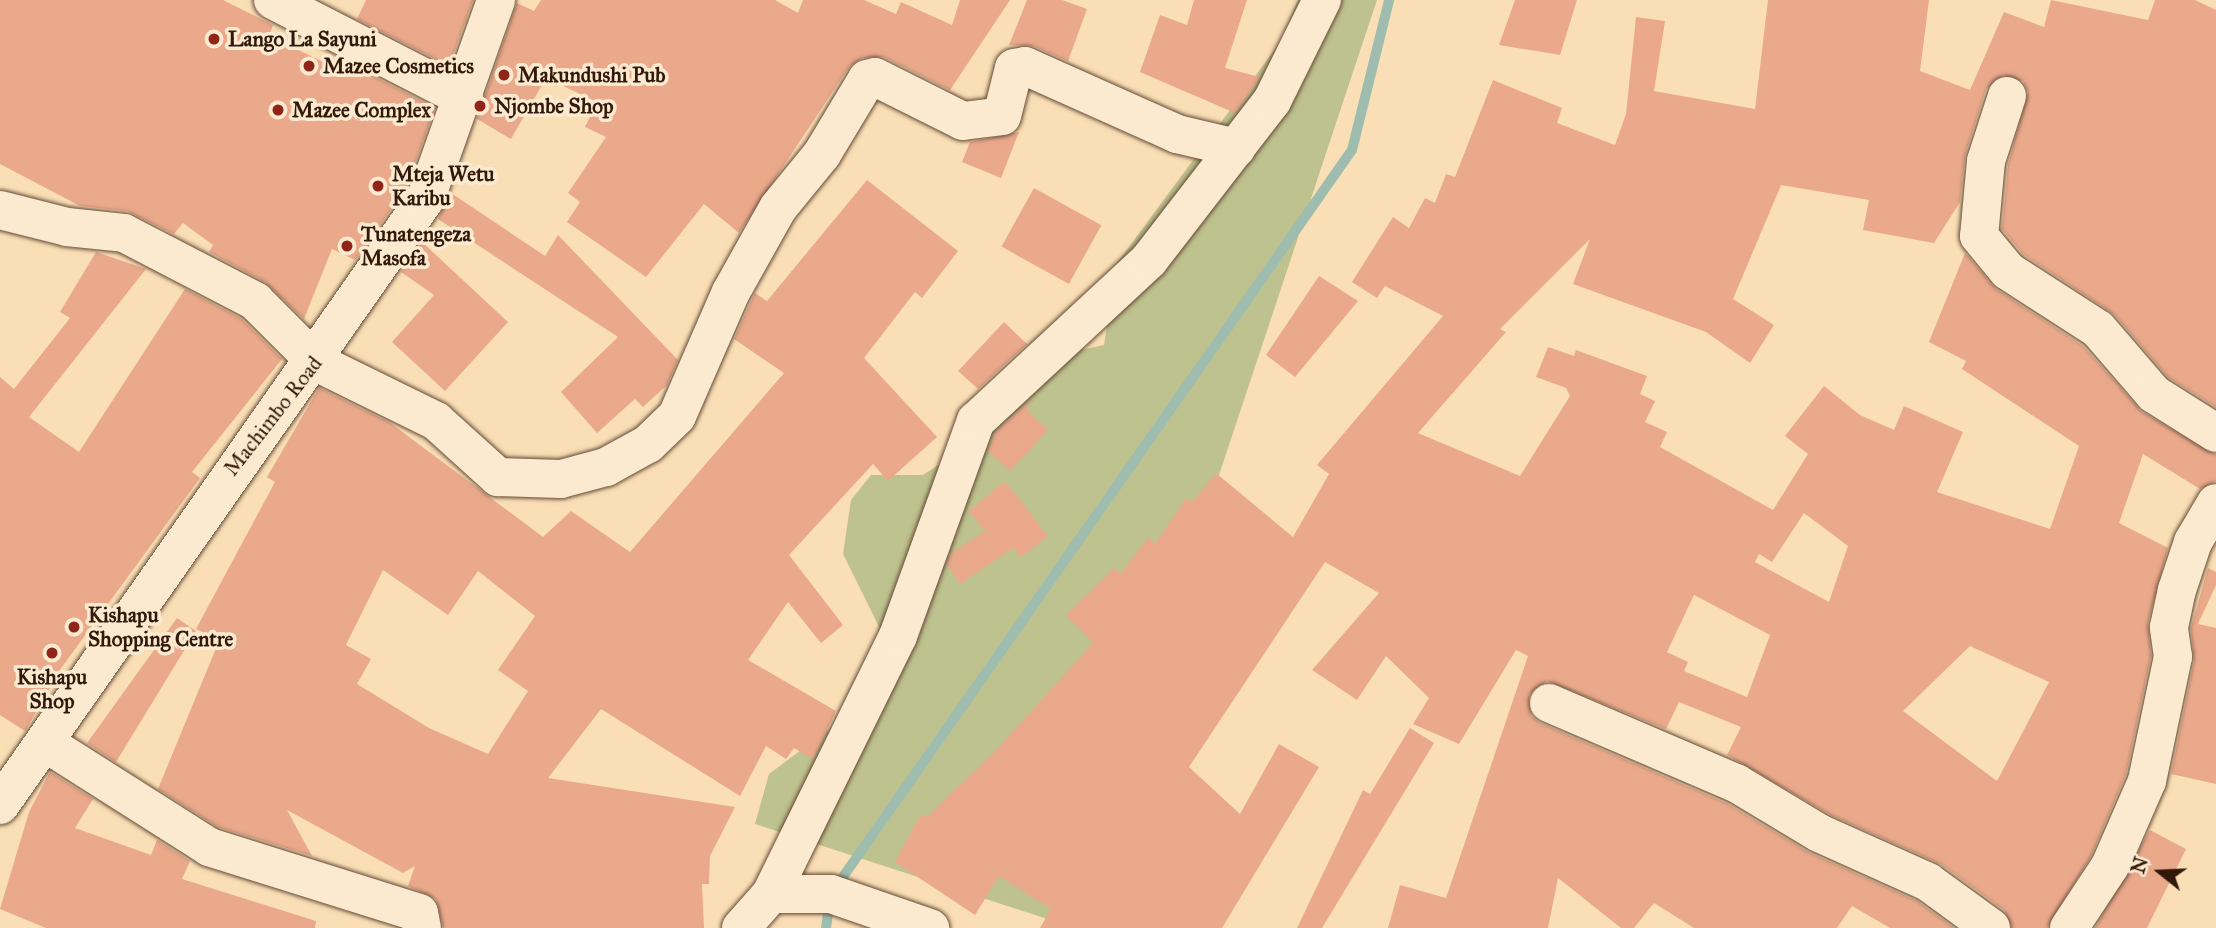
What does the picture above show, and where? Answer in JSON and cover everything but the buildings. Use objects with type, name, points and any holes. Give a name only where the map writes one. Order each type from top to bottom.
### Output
[{"type":"street","points":[[273,0],[464,98]]},
{"type":"street","name":"Machimbo Road","points":[[6,781],[47,744],[209,501],[316,362],[426,198],[464,98],[496,0]]},
{"type":"street","points":[[741,928],[771,894],[898,636],[976,421],[1004,388],[1074,336],[1149,260],[1272,101],[1322,0]]},
{"type":"street","points":[[0,210],[67,228],[124,233],[255,301],[316,362],[436,421],[498,477],[561,479],[606,467],[648,444],[677,416],[731,292],[778,208],[822,154],[867,79],[875,77],[963,121],[1002,117],[1014,68],[1025,66],[1177,134],[1236,148]]},
{"type":"street","points":[[2007,96],[1986,161],[1979,236],[2008,271],[2098,329],[2154,394],[2216,433]]},
{"type":"street","points":[[2069,928],[2116,856],[2147,780],[2173,657],[2169,627],[2177,590],[2193,542],[2216,503]]},
{"type":"street","points":[[1549,703],[1736,783],[1819,833],[1918,877],[1992,928]]},
{"type":"street","points":[[47,744],[209,847],[419,913],[422,928]]},
{"type":"street","points":[[771,894],[831,894],[930,928]]},
{"type":"green space","points":[[1298,0],[1377,0],[1069,926],[755,824],[769,774],[844,718],[898,665],[843,554],[851,500],[871,475],[923,475],[963,449],[1045,358],[1104,345],[1117,263],[1281,41]]},
{"type":"waterway","points":[[826,928],[831,894],[1352,150],[1389,0]]},
{"type":"place","name":"Lango La Sayuni","points":[[214,39]]},
{"type":"place","name":"Mazee Cosmetics","points":[[309,66]]},
{"type":"place","name":"Makundushi Pub","points":[[504,75]]},
{"type":"place","name":"Njombe Shop","points":[[480,106]]},
{"type":"place","name":"Mazee Complex","points":[[278,110]]},
{"type":"place","name":"Mteja Wetu Karibu","points":[[378,186]]},
{"type":"place","name":"Tunatengeza Masofa","points":[[347,246]]},
{"type":"place","name":"Kishapu Shopping Centre","points":[[74,627]]},
{"type":"place","name":"Kishapu Shop","points":[[52,653]]}]
